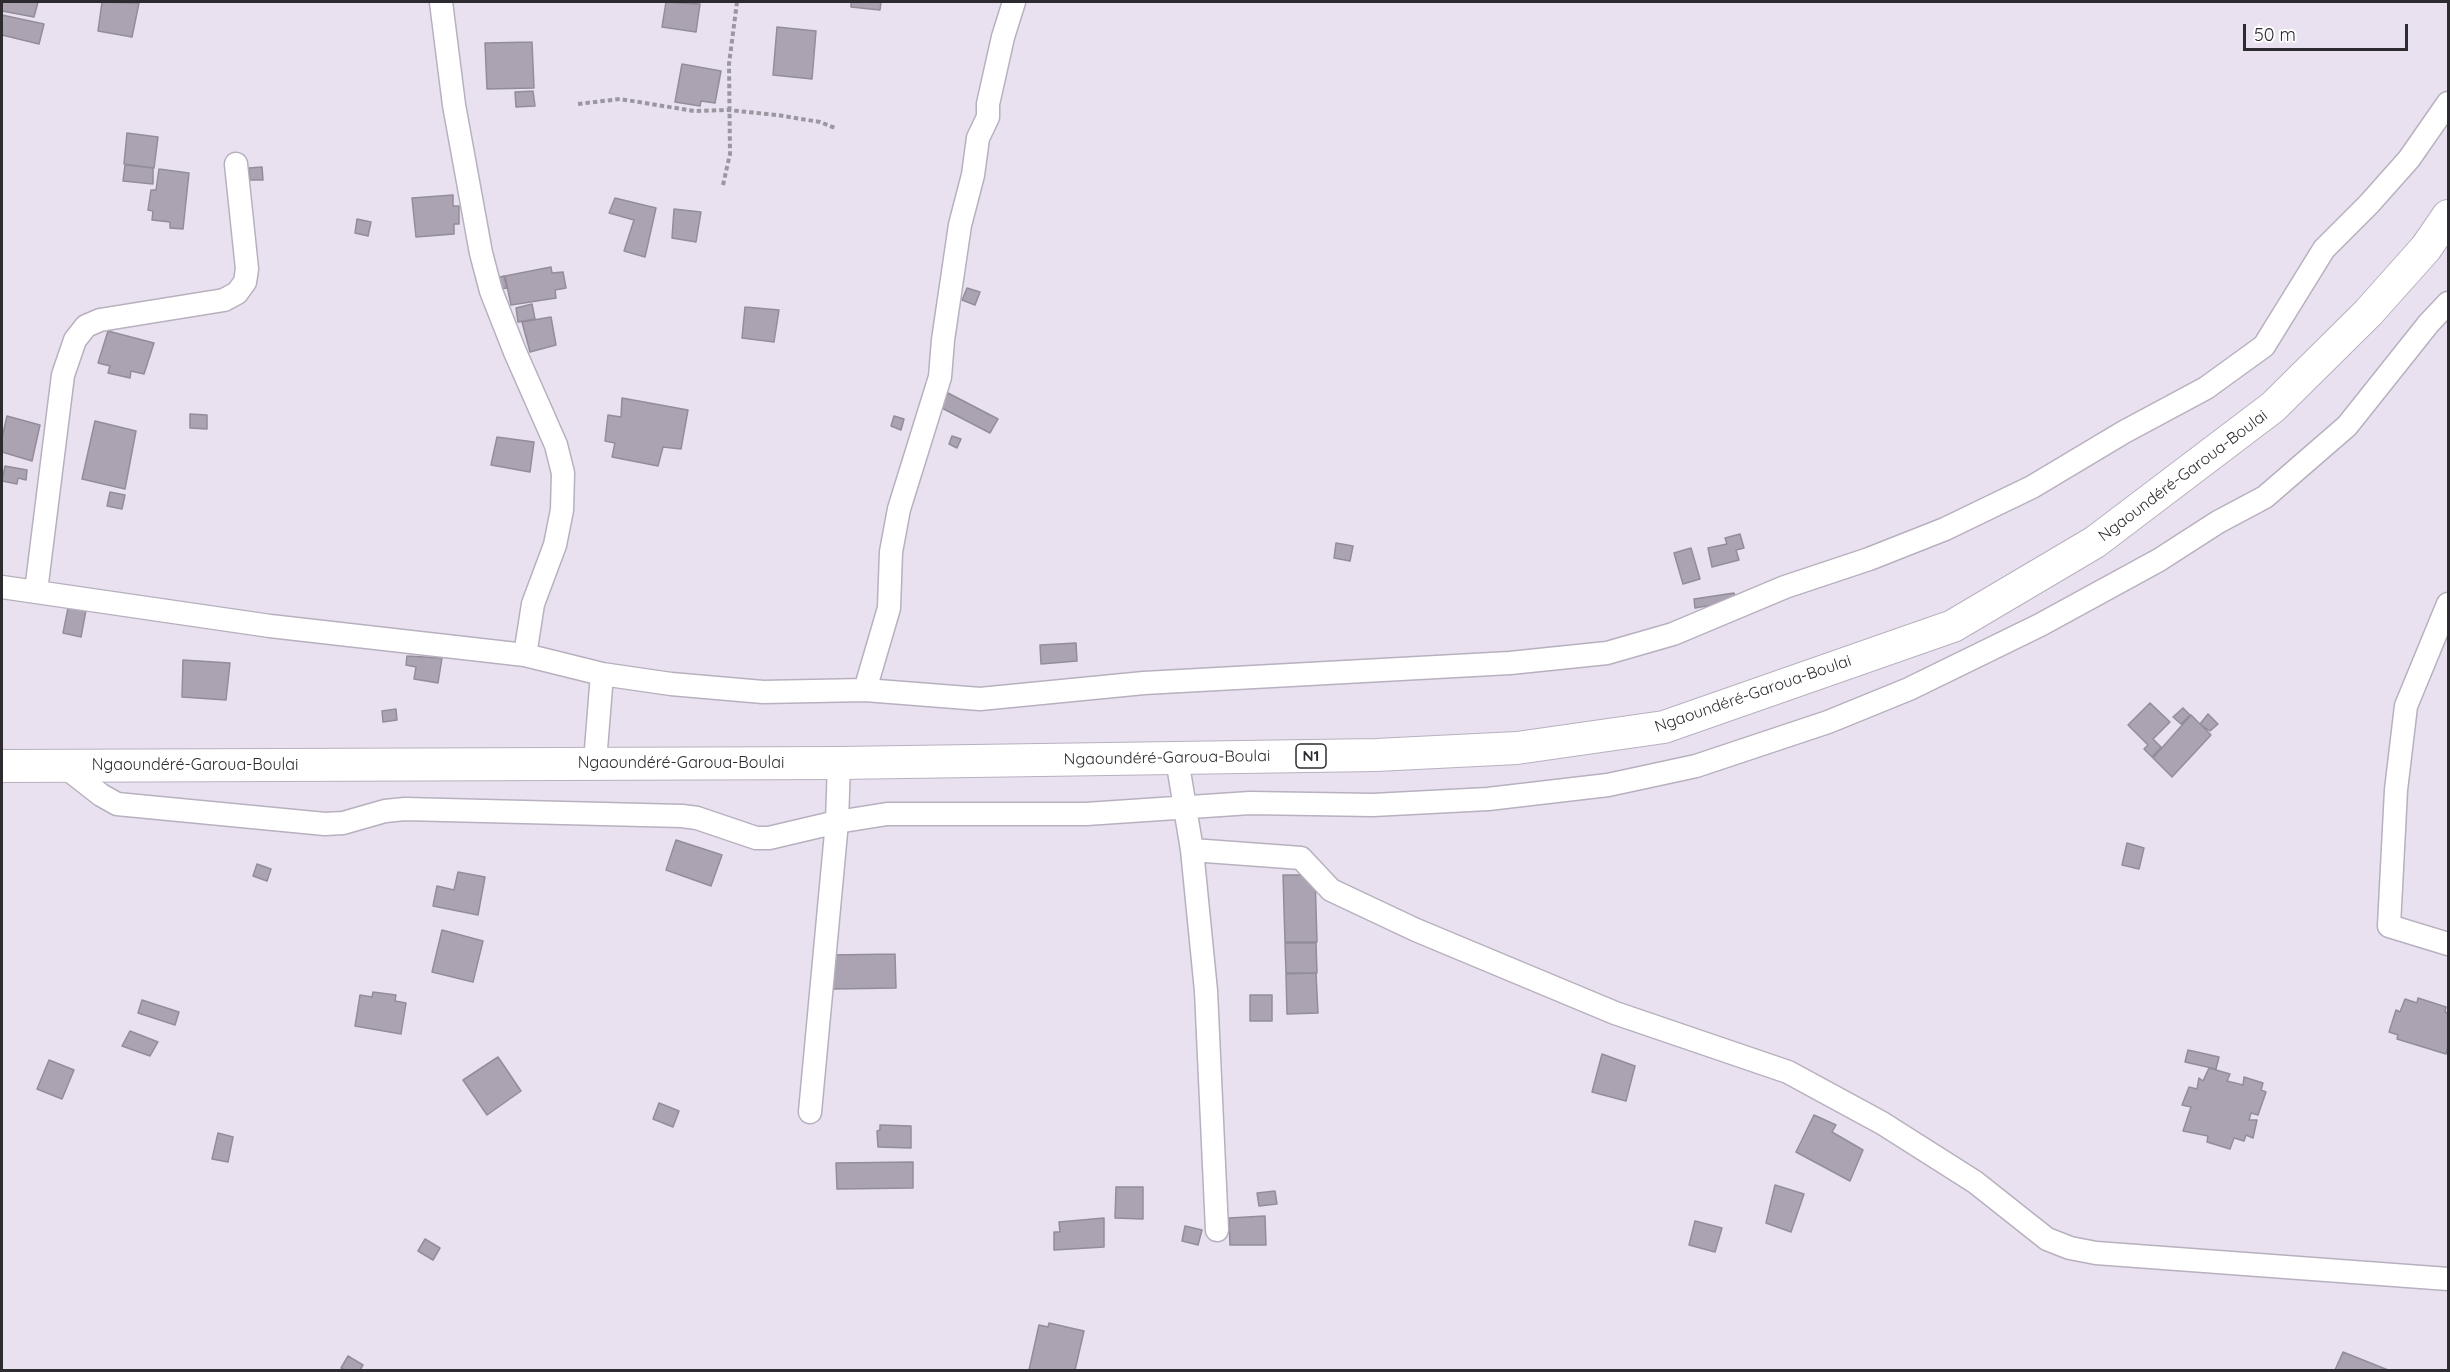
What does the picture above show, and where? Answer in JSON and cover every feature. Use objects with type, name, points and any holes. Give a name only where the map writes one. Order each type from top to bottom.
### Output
[{"type":"highway","name":"Ngaoundéré-Garoua-Boulai","points":[[2,766],[595,762],[839,763],[1376,755],[1517,748],[1664,727],[1953,626],[2095,542],[2273,407],[2368,313],[2426,248],[2448,216]]},
{"type":"street","points":[[441,2],[454,105],[481,253],[491,291],[556,445],[563,473],[562,510],[557,534],[533,604],[525,655]]},
{"type":"street","points":[[865,690],[889,608],[891,552],[899,509],[940,377],[943,340],[960,225],[973,175],[978,138],[988,117],[988,104],[1003,37],[1014,2]]},
{"type":"street","points":[[2,587],[270,626],[525,655],[602,674],[670,684],[763,692],[865,690],[980,699],[1144,683],[1510,663],[1607,653],[1673,634],[1785,587],[1869,559],[1946,529],[2032,487],[2124,432],[2206,388],[2264,345],[2324,249],[2369,204],[2409,159],[2448,103]]},
{"type":"street","points":[[36,591],[63,375],[75,340],[86,326],[100,320],[224,300],[237,293],[244,282],[247,269],[236,164]]},
{"type":"street","points":[[64,766],[101,795],[117,804],[325,824],[343,823],[386,811],[405,809],[682,816],[697,818],[756,838],[769,838],[888,813],[1086,814],[1250,803],[1373,805],[1488,799],[1608,785],[1696,766],[1838,717],[1909,688],[2040,625],[2159,560],[2218,522],[2265,497],[2347,426],[2429,322],[2448,303]]},
{"type":"street","points":[[2448,604],[2406,706],[2396,790],[2390,926],[2448,944]]},
{"type":"street","points":[[595,762],[602,674]]},
{"type":"street","points":[[1177,759],[1192,850],[1206,991],[1217,1230]]},
{"type":"street","points":[[810,1112],[837,822],[839,763]]},
{"type":"street","points":[[1192,850],[1301,858],[1331,891],[1416,930],[1615,1013],[1788,1072],[1882,1123],[1975,1182],[2047,1239],[2070,1248],[2096,1253],[2448,1279]]},
{"type":"path","points":[[723,185],[730,154],[729,64],[737,2]]},
{"type":"path","points":[[578,104],[620,99],[694,111],[728,110],[820,122],[835,128]]},
{"type":"building","points":[[2,2],[38,2],[34,17],[2,11]]},
{"type":"building","points":[[102,2],[139,3],[132,37],[98,31]]},
{"type":"building","points":[[666,2],[700,4],[696,32],[662,27]]},
{"type":"building","points":[[851,2],[881,2],[880,10],[851,7]]},
{"type":"building","points":[[2,15],[44,24],[39,44],[2,35]]},
{"type":"building","points":[[777,27],[816,31],[812,79],[773,75]]},
{"type":"building","points":[[532,42],[534,88],[487,89],[485,43]]},
{"type":"building","points":[[682,64],[721,71],[715,103],[701,101],[700,106],[675,102]]},
{"type":"building","points":[[533,91],[535,106],[516,107],[515,92]]},
{"type":"building","points":[[127,133],[158,137],[154,168],[124,164]]},
{"type":"building","points":[[125,165],[153,168],[153,184],[123,181]]},
{"type":"building","points":[[262,167],[263,180],[250,180],[249,168]]},
{"type":"building","points":[[159,169],[189,173],[183,229],[170,228],[170,222],[152,220],[153,211],[148,210],[151,190],[156,190]]},
{"type":"building","points":[[453,195],[453,206],[459,206],[459,224],[454,224],[454,234],[416,237],[412,198]]},
{"type":"building","points":[[615,198],[656,208],[645,257],[624,251],[634,220],[609,213]]},
{"type":"building","points":[[674,209],[701,212],[696,242],[672,238]]},
{"type":"building","points":[[357,219],[371,222],[368,236],[355,233]]},
{"type":"building","points":[[551,267],[552,273],[563,272],[566,288],[555,290],[556,298],[511,305],[505,276]]},
{"type":"building","points":[[504,276],[507,288],[500,289],[497,278]]},
{"type":"building","points":[[967,288],[980,292],[975,305],[962,300]]},
{"type":"building","points":[[532,304],[535,319],[518,322],[516,308]]},
{"type":"building","points":[[745,307],[779,310],[774,342],[742,338]]},
{"type":"building","points":[[551,317],[556,345],[530,352],[522,322]]},
{"type":"building","points":[[108,331],[154,343],[144,374],[131,371],[130,378],[108,373],[110,366],[98,363]]},
{"type":"building","points":[[948,393],[998,419],[990,433],[940,407]]},
{"type":"building","points":[[622,398],[688,410],[681,449],[663,447],[658,466],[612,457],[615,443],[605,441],[608,415],[621,417]]},
{"type":"building","points":[[190,414],[207,415],[207,429],[190,428]]},
{"type":"building","points":[[7,416],[40,425],[32,461],[2,452],[2,438]]},
{"type":"building","points":[[894,416],[904,419],[901,430],[891,426]]},
{"type":"building","points":[[95,421],[136,431],[125,489],[82,479]]},
{"type":"building","points":[[952,436],[961,439],[957,448],[949,444]]},
{"type":"building","points":[[497,437],[534,442],[530,472],[491,465]]},
{"type":"building","points":[[5,466],[27,470],[26,480],[18,478],[17,484],[2,481]]},
{"type":"building","points":[[110,492],[125,495],[122,509],[107,506]]},
{"type":"building","points":[[1740,534],[1744,548],[1736,550],[1739,560],[1712,567],[1708,548],[1727,544],[1725,538]]},
{"type":"building","points":[[1336,543],[1353,546],[1350,561],[1334,558]]},
{"type":"building","points":[[1691,548],[1700,579],[1683,584],[1674,553]]},
{"type":"building","points":[[1734,593],[1736,601],[1695,608],[1694,599]]},
{"type":"building","points":[[68,608],[86,610],[81,637],[63,633]]},
{"type":"building","points":[[1076,643],[1077,661],[1041,664],[1040,645]]},
{"type":"building","points":[[407,656],[442,658],[438,683],[414,679],[416,667],[406,665]]},
{"type":"building","points":[[183,660],[230,663],[226,700],[182,697]]},
{"type":"building","points":[[2150,703],[2170,722],[2153,739],[2161,747],[2152,757],[2144,749],[2148,745],[2128,725]]},
{"type":"building","points":[[2183,708],[2190,715],[2181,724],[2173,717]]},
{"type":"building","points":[[396,709],[397,720],[383,722],[382,711]]},
{"type":"building","points":[[2208,714],[2218,724],[2210,731],[2200,724]]},
{"type":"building","points":[[2191,715],[2211,735],[2172,777],[2153,758]]},
{"type":"building","points":[[676,840],[722,855],[711,886],[666,870]]},
{"type":"building","points":[[2127,843],[2144,848],[2139,869],[2122,865]]},
{"type":"building","points":[[257,864],[271,869],[267,881],[253,876]]},
{"type":"building","points":[[458,872],[485,877],[478,915],[433,906],[437,886],[454,890]]},
{"type":"building","points":[[1283,875],[1315,875],[1317,942],[1285,942]]},
{"type":"building","points":[[442,930],[483,941],[473,982],[432,972]]},
{"type":"building","points":[[1285,943],[1316,943],[1317,973],[1286,973]]},
{"type":"building","points":[[895,954],[896,988],[832,989],[831,955]]},
{"type":"building","points":[[1316,973],[1318,1013],[1287,1014],[1286,974]]},
{"type":"building","points":[[373,992],[396,995],[395,1001],[406,1003],[401,1034],[355,1026],[360,995],[372,997]]},
{"type":"building","points":[[1250,995],[1272,995],[1272,1021],[1250,1021]]},
{"type":"building","points":[[2418,998],[2446,1007],[2448,1046],[2446,1054],[2397,1039],[2398,1035],[2389,1032],[2396,1010],[2400,1012],[2405,999],[2417,1003]]},
{"type":"building","points":[[142,1000],[179,1012],[175,1025],[138,1013]]},
{"type":"building","points":[[130,1031],[158,1042],[150,1056],[122,1046]]},
{"type":"building","points":[[2188,1050],[2219,1057],[2216,1069],[2185,1062]]},
{"type":"building","points":[[1602,1054],[1635,1066],[1626,1101],[1592,1092]]},
{"type":"building","points":[[498,1057],[521,1091],[487,1115],[463,1080]]},
{"type":"building","points":[[49,1060],[74,1070],[62,1099],[37,1089]]},
{"type":"building","points":[[2209,1068],[2230,1074],[2227,1081],[2243,1085],[2244,1077],[2263,1083],[2261,1090],[2266,1092],[2258,1115],[2251,1113],[2249,1120],[2257,1120],[2253,1138],[2246,1135],[2244,1141],[2234,1138],[2230,1149],[2207,1142],[2208,1136],[2183,1131],[2191,1107],[2182,1105],[2189,1087],[2197,1089],[2199,1078],[2203,1081]]},
{"type":"building","points":[[659,1103],[679,1111],[673,1127],[653,1119]]},
{"type":"building","points":[[1814,1115],[1836,1125],[1832,1132],[1863,1150],[1850,1181],[1796,1152]]},
{"type":"building","points":[[880,1125],[911,1126],[911,1148],[878,1147],[877,1131],[880,1130]]},
{"type":"building","points":[[218,1133],[233,1137],[228,1162],[212,1159]]},
{"type":"building","points":[[913,1162],[913,1188],[837,1189],[836,1163]]},
{"type":"building","points":[[1775,1185],[1804,1194],[1791,1232],[1766,1223]]},
{"type":"building","points":[[1116,1187],[1143,1187],[1143,1219],[1115,1218]]},
{"type":"building","points":[[1275,1191],[1277,1204],[1259,1206],[1257,1193]]},
{"type":"building","points":[[1265,1216],[1266,1245],[1230,1245],[1229,1218]]},
{"type":"building","points":[[1104,1218],[1104,1247],[1054,1250],[1054,1232],[1060,1232],[1059,1222]]},
{"type":"building","points":[[1695,1221],[1722,1228],[1715,1252],[1689,1245]]},
{"type":"building","points":[[1185,1226],[1202,1230],[1198,1245],[1182,1241]]},
{"type":"building","points":[[425,1239],[440,1248],[433,1260],[418,1251]]},
{"type":"building","points":[[1049,1323],[1084,1331],[1075,1370],[1029,1370],[1039,1325],[1048,1327]]},
{"type":"building","points":[[2343,1352],[2388,1370],[2335,1370]]},
{"type":"building","points":[[348,1356],[363,1365],[360,1370],[341,1368]]}]
